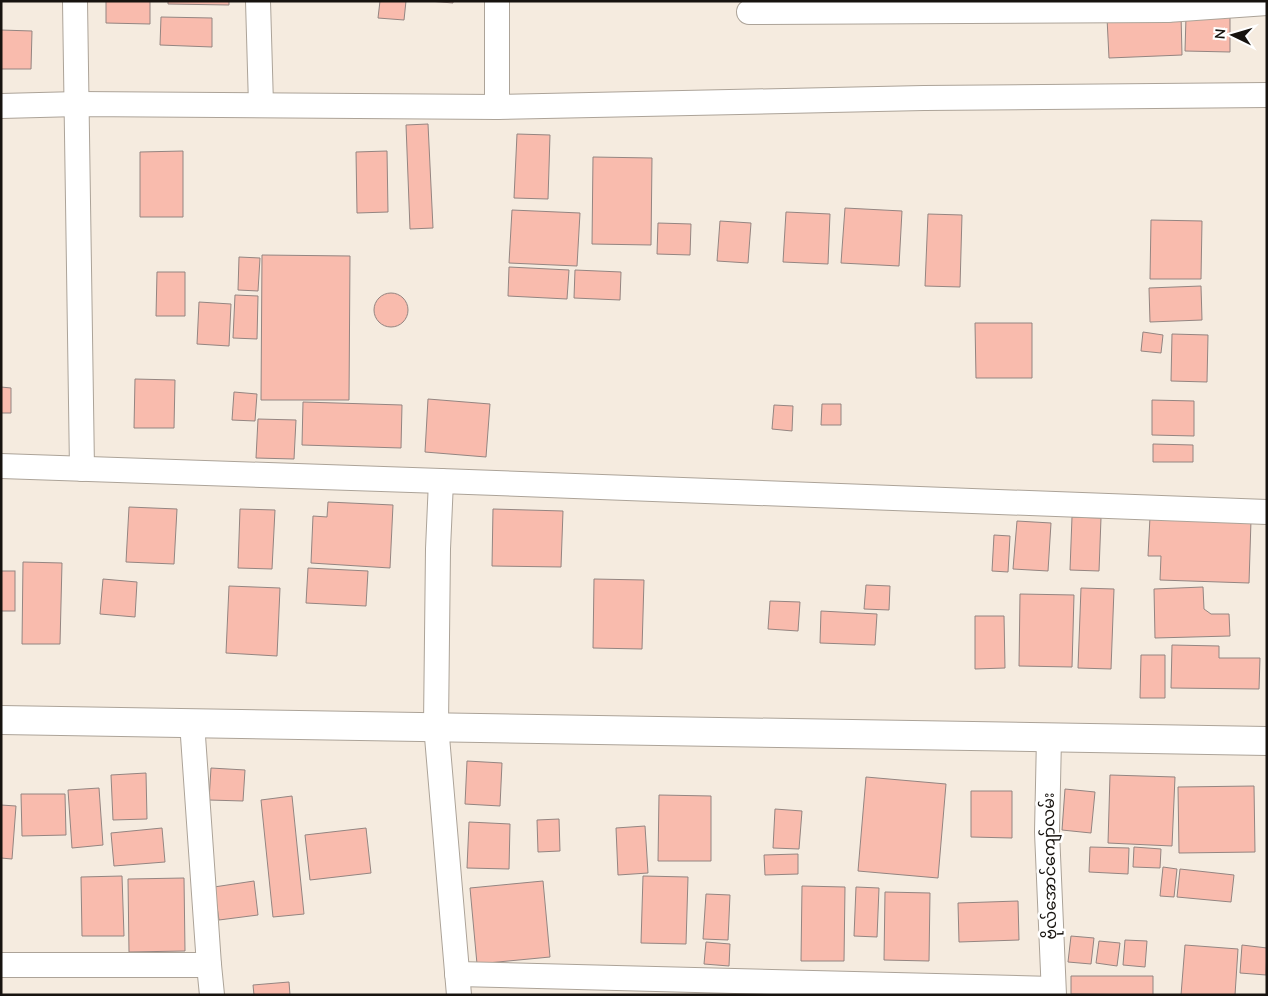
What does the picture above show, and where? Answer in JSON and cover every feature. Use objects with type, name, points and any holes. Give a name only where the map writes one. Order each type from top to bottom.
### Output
[{"type":"street","points":[[76,1],[82,469]]},
{"type":"street","points":[[258,1],[261,105]]},
{"type":"street","points":[[497,1],[497,107]]},
{"type":"street","points":[[750,12],[1267,3]]},
{"type":"street","points":[[1,106],[78,104],[497,107],[924,98],[1267,95]]},
{"type":"street","points":[[1,466],[1267,512]]},
{"type":"street","points":[[442,482],[438,549],[436,726],[458,984],[1054,992]]},
{"type":"street","points":[[1,720],[1267,740]]},
{"type":"street","points":[[192,722],[212,995]]},
{"type":"street","name":"ဗိုလ်အောင်ကျော်လမ်း","points":[[1049,737],[1047,832],[1054,992]]},
{"type":"street","points":[[1,965],[209,965]]},
{"type":"building","points":[[106,1],[150,1],[150,24],[106,23]]},
{"type":"building","points":[[168,1],[229,1],[229,5],[168,4]]},
{"type":"building","points":[[380,1],[406,1],[404,20],[378,18]]},
{"type":"building","points":[[429,1],[453,1],[453,3]]},
{"type":"building","points":[[1181,15],[1182,55],[1109,58],[1107,18]]},
{"type":"building","points":[[161,17],[212,18],[212,47],[160,45]]},
{"type":"building","points":[[1186,17],[1230,17],[1230,52],[1185,51]]},
{"type":"building","points":[[1,30],[32,31],[31,69],[1,69]]},
{"type":"building","points":[[428,124],[433,228],[410,229],[406,125]]},
{"type":"building","points":[[517,134],[550,135],[548,199],[514,198]]},
{"type":"building","points":[[183,151],[183,217],[140,217],[140,152]]},
{"type":"building","points":[[387,151],[388,212],[357,213],[356,152]]},
{"type":"building","points":[[593,157],[652,158],[651,245],[592,244]]},
{"type":"building","points":[[845,208],[902,211],[899,266],[841,263]]},
{"type":"building","points":[[512,210],[580,213],[577,266],[509,263]]},
{"type":"building","points":[[786,212],[830,214],[828,264],[783,262]]},
{"type":"building","points":[[928,214],[962,215],[960,287],[925,286]]},
{"type":"building","points":[[1151,220],[1202,221],[1201,279],[1150,279]]},
{"type":"building","points":[[720,221],[751,223],[748,263],[717,261]]},
{"type":"building","points":[[658,223],[691,224],[690,255],[657,254]]},
{"type":"building","points":[[262,255],[350,256],[349,400],[261,400]]},
{"type":"building","points":[[239,257],[260,258],[258,291],[238,290]]},
{"type":"building","points":[[509,267],[569,270],[567,299],[508,296]]},
{"type":"building","points":[[575,270],[621,272],[620,300],[574,298]]},
{"type":"building","points":[[157,272],[185,272],[185,316],[156,316]]},
{"type":"building","points":[[1201,286],[1202,320],[1150,322],[1149,288]]},
{"type":"building","points":[[391,293],[403,298],[408,310],[403,322],[391,327],[379,322],[374,310],[379,298]]},
{"type":"building","points":[[235,295],[258,296],[257,339],[233,338]]},
{"type":"building","points":[[199,302],[231,304],[229,346],[197,344]]},
{"type":"building","points":[[975,323],[1032,323],[1032,378],[976,378]]},
{"type":"building","points":[[1143,332],[1163,335],[1161,353],[1141,351]]},
{"type":"building","points":[[1172,334],[1208,335],[1207,382],[1171,381]]},
{"type":"building","points":[[135,379],[175,380],[174,428],[134,428]]},
{"type":"building","points":[[1,387],[11,388],[11,413],[1,413]]},
{"type":"building","points":[[234,392],[257,394],[255,421],[232,420]]},
{"type":"building","points":[[428,399],[490,404],[486,457],[425,452]]},
{"type":"building","points":[[1152,400],[1194,401],[1194,436],[1152,435]]},
{"type":"building","points":[[303,402],[402,405],[401,448],[302,445]]},
{"type":"building","points":[[822,404],[841,404],[841,425],[821,425]]},
{"type":"building","points":[[774,405],[793,406],[792,431],[772,429]]},
{"type":"building","points":[[258,419],[296,420],[294,459],[256,458]]},
{"type":"building","points":[[1153,444],[1193,445],[1193,462],[1153,462]]},
{"type":"building","points":[[328,502],[393,505],[390,568],[311,563],[313,516],[327,517]]},
{"type":"building","points":[[129,507],[177,509],[174,564],[126,562]]},
{"type":"building","points":[[240,509],[275,510],[272,569],[238,568]]},
{"type":"building","points":[[493,509],[563,511],[561,567],[492,566]]},
{"type":"building","points":[[1072,517],[1101,518],[1099,571],[1070,570]]},
{"type":"building","points":[[1150,517],[1251,520],[1249,583],[1160,580],[1161,556],[1148,556]]},
{"type":"building","points":[[1017,521],[1051,523],[1048,571],[1013,569]]},
{"type":"building","points":[[994,535],[1010,536],[1008,572],[992,571]]},
{"type":"building","points":[[23,562],[62,563],[60,644],[22,644]]},
{"type":"building","points":[[308,568],[368,571],[366,606],[306,603]]},
{"type":"building","points":[[1,571],[15,571],[15,611],[1,611]]},
{"type":"building","points":[[103,579],[137,582],[135,617],[100,614]]},
{"type":"building","points":[[594,579],[644,580],[642,649],[593,648]]},
{"type":"building","points":[[866,585],[890,586],[889,610],[864,609]]},
{"type":"building","points":[[229,586],[280,588],[277,656],[226,653]]},
{"type":"building","points":[[1203,587],[1204,609],[1211,614],[1229,614],[1230,636],[1155,638],[1154,589]]},
{"type":"building","points":[[1081,588],[1114,589],[1111,669],[1078,668]]},
{"type":"building","points":[[1020,594],[1074,595],[1072,667],[1019,666]]},
{"type":"building","points":[[770,601],[800,602],[798,631],[768,629]]},
{"type":"building","points":[[821,611],[877,614],[875,645],[820,643]]},
{"type":"building","points":[[975,616],[1004,616],[1005,668],[975,669]]},
{"type":"building","points":[[1172,645],[1219,646],[1219,658],[1260,658],[1259,689],[1171,688]]},
{"type":"building","points":[[1141,655],[1165,655],[1165,698],[1140,698]]},
{"type":"building","points":[[467,761],[502,763],[500,806],[465,804]]},
{"type":"building","points":[[211,768],[245,770],[243,801],[209,800]]},
{"type":"building","points":[[146,773],[147,819],[113,820],[111,775]]},
{"type":"building","points":[[1110,775],[1175,777],[1172,846],[1108,843]]},
{"type":"building","points":[[866,777],[946,784],[938,878],[858,871]]},
{"type":"building","points":[[1254,786],[1255,852],[1179,853],[1178,787]]},
{"type":"building","points":[[99,788],[103,845],[72,848],[68,790]]},
{"type":"building","points":[[1065,789],[1095,792],[1091,833],[1062,830]]},
{"type":"building","points":[[971,791],[1012,791],[1012,838],[971,837]]},
{"type":"building","points":[[21,794],[65,794],[66,835],[22,836]]},
{"type":"building","points":[[659,795],[711,796],[711,861],[658,861]]},
{"type":"building","points":[[292,796],[304,914],[273,917],[261,800]]},
{"type":"building","points":[[1,805],[16,806],[12,859],[1,858]]},
{"type":"building","points":[[775,809],[802,811],[799,849],[773,848]]},
{"type":"building","points":[[559,819],[560,851],[538,852],[537,820]]},
{"type":"building","points":[[469,822],[510,824],[509,869],[467,868]]},
{"type":"building","points":[[645,826],[648,873],[618,875],[616,828]]},
{"type":"building","points":[[162,828],[165,862],[114,866],[111,833]]},
{"type":"building","points":[[366,828],[371,873],[310,880],[305,835]]},
{"type":"building","points":[[1090,847],[1129,848],[1128,874],[1089,872]]},
{"type":"building","points":[[1134,847],[1161,849],[1160,868],[1133,867]]},
{"type":"building","points":[[798,854],[798,874],[765,875],[764,855]]},
{"type":"building","points":[[1163,867],[1177,869],[1174,897],[1160,896]]},
{"type":"building","points":[[1180,869],[1234,875],[1231,902],[1177,897]]},
{"type":"building","points":[[122,876],[124,936],[82,936],[81,877]]},
{"type":"building","points":[[643,876],[688,877],[686,944],[641,943]]},
{"type":"building","points":[[184,878],[185,951],[129,952],[128,879]]},
{"type":"building","points":[[254,881],[258,915],[219,920],[214,887]]},
{"type":"building","points":[[543,881],[550,957],[477,964],[470,888]]},
{"type":"building","points":[[802,886],[845,887],[844,961],[801,961]]},
{"type":"building","points":[[856,887],[879,888],[877,937],[854,936]]},
{"type":"building","points":[[885,892],[930,893],[929,961],[884,960]]},
{"type":"building","points":[[706,894],[730,895],[728,940],[703,939]]},
{"type":"building","points":[[1018,901],[1019,940],[959,942],[958,903]]},
{"type":"building","points":[[1071,936],[1094,938],[1091,964],[1068,962]]},
{"type":"building","points":[[1125,940],[1147,941],[1145,967],[1123,965]]},
{"type":"building","points":[[1099,941],[1120,943],[1117,966],[1096,963]]},
{"type":"building","points":[[706,942],[730,944],[729,966],[704,964]]},
{"type":"building","points":[[1185,945],[1238,949],[1235,995],[1181,995]]},
{"type":"building","points":[[1242,945],[1267,948],[1266,975],[1240,973]]},
{"type":"building","points":[[1071,976],[1153,976],[1153,995],[1071,994]]},
{"type":"building","points":[[289,982],[290,995],[254,995],[253,985]]}]
